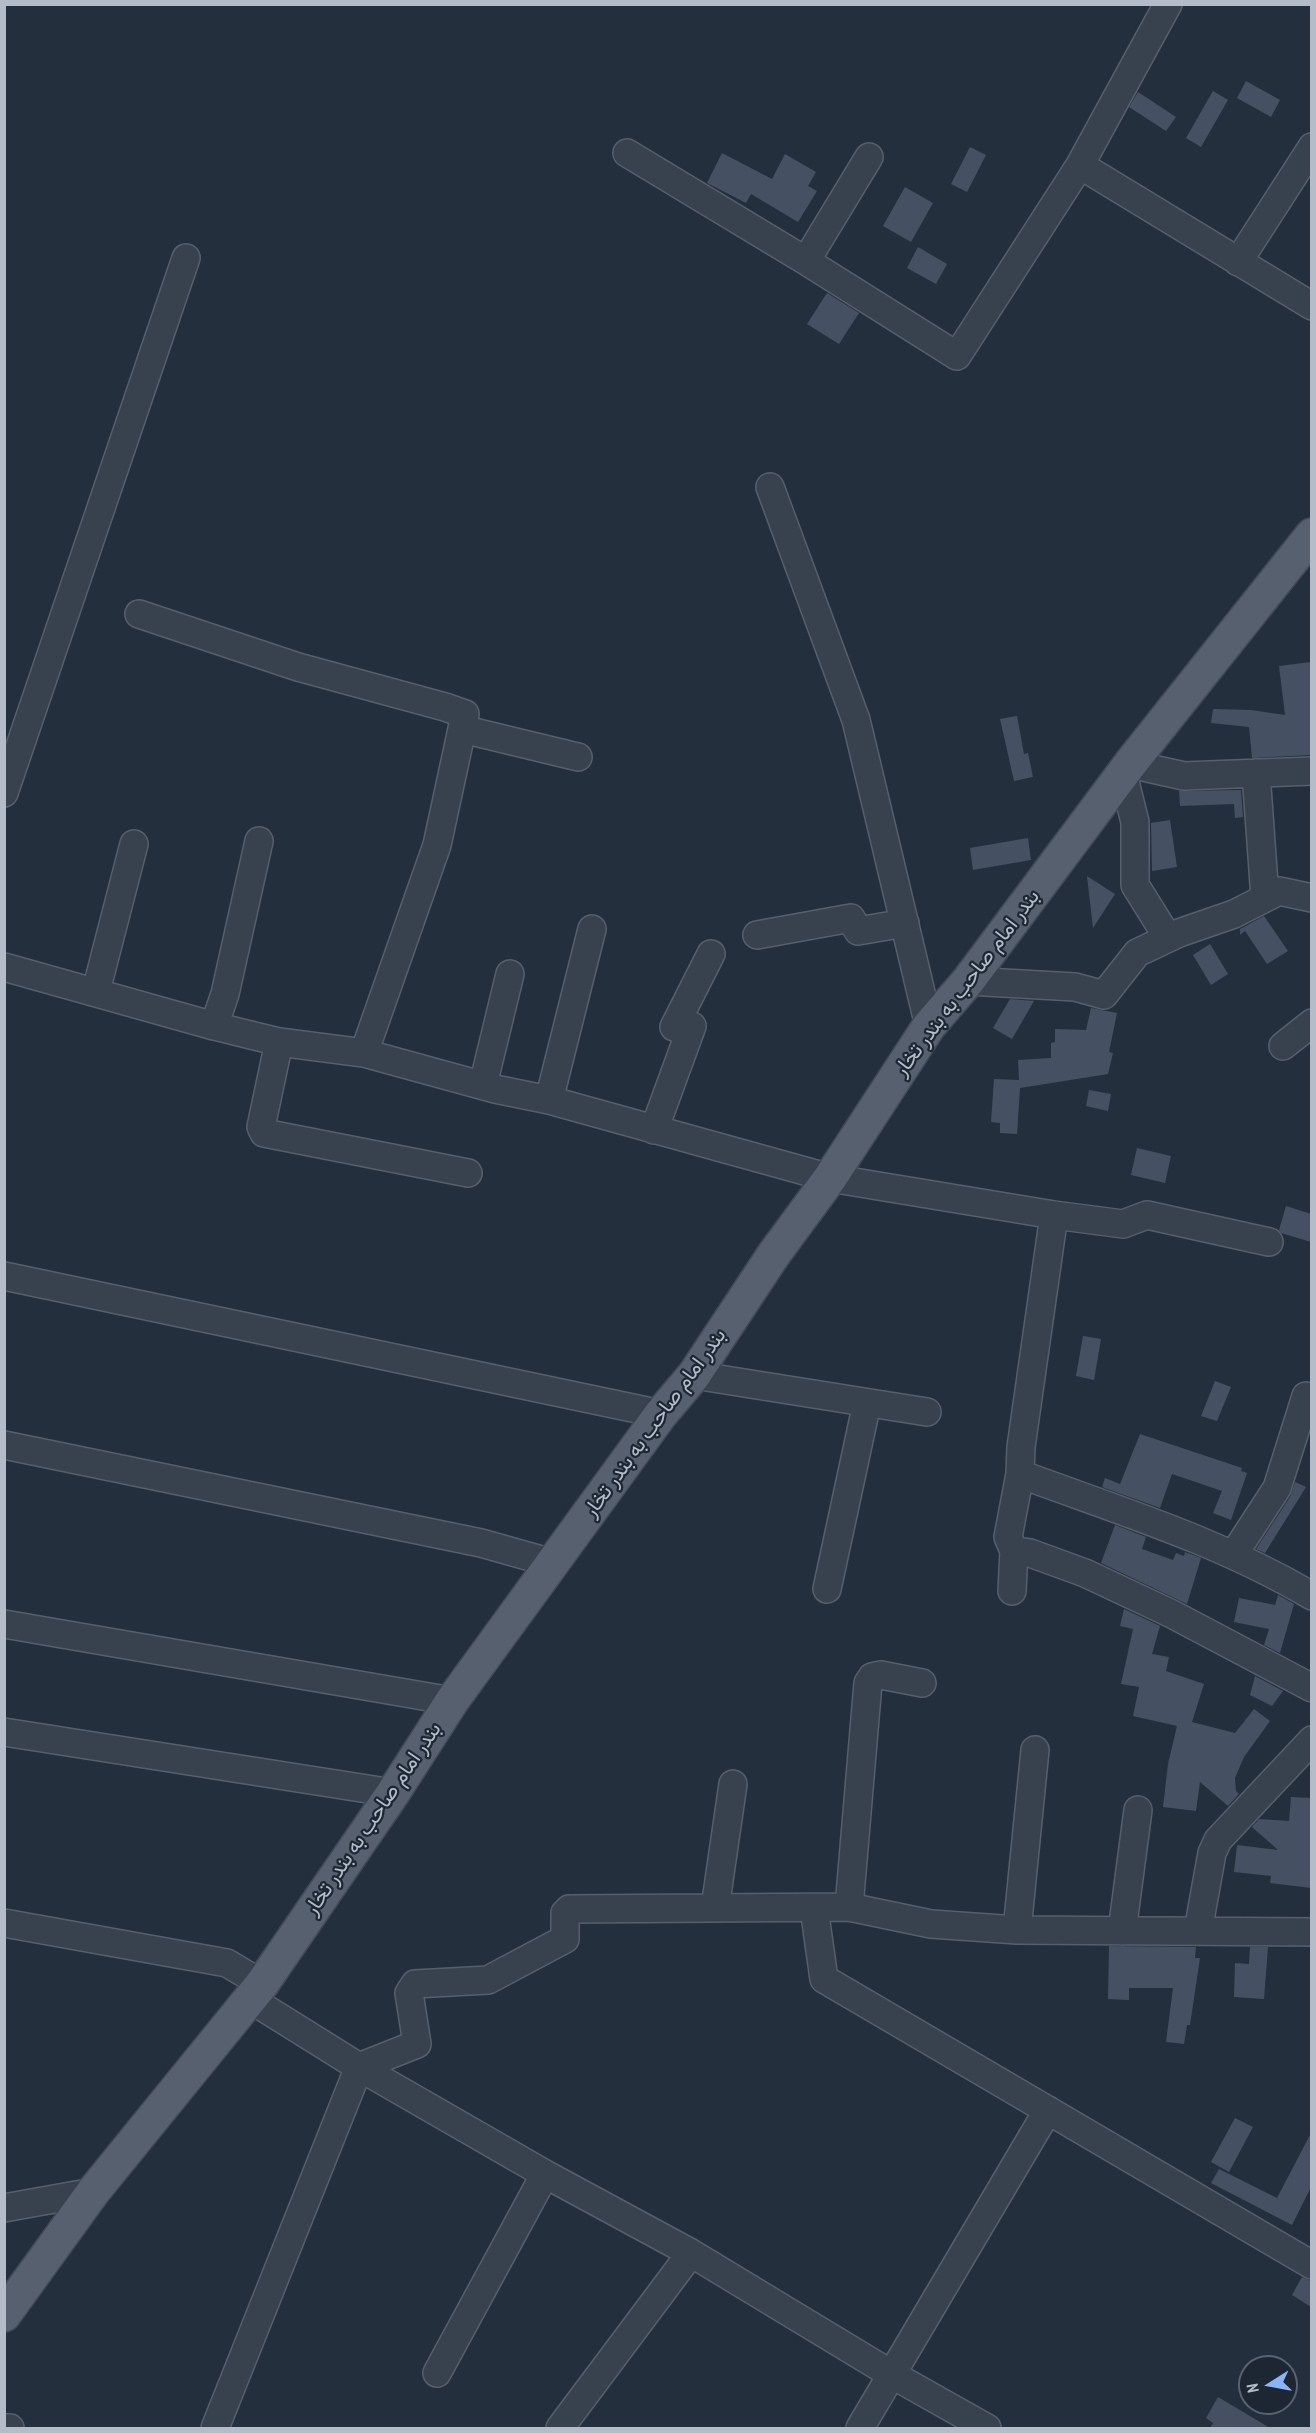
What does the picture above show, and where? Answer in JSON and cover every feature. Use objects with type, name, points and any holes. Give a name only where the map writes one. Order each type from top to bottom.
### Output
[{"type":"main road","name":"بندر امام صاحب به بندر تخار","points":[[4,2315],[93,2192],[256,1991],[393,1793],[452,1701],[661,1414],[694,1375],[774,1254],[830,1178],[929,1026],[968,981],[1127,769],[1311,535]]},
{"type":"street","points":[[627,153],[957,356],[1080,165],[1168,4]]},
{"type":"street","points":[[1238,262],[1311,147]]},
{"type":"street","points":[[806,261],[869,157]]},
{"type":"street","points":[[1080,165],[1311,306]]},
{"type":"street","points":[[4,793],[186,258]]},
{"type":"street","points":[[770,488],[856,720],[929,1026]]},
{"type":"street","points":[[139,614],[298,667],[465,714],[436,845],[364,1053]]},
{"type":"street","points":[[462,729],[578,757]]},
{"type":"street","points":[[1168,938],[1135,885],[1135,822],[1127,769],[1184,776],[1311,771]]},
{"type":"street","points":[[1256,773],[1265,898]]},
{"type":"street","points":[[214,1026],[225,994],[259,841]]},
{"type":"street","points":[[96,991],[134,844]]},
{"type":"street","points":[[968,981],[1076,987],[1104,995],[1137,953],[1168,938],[1234,914],[1279,891],[1311,898]]},
{"type":"street","points":[[757,935],[851,918],[858,932],[905,923]]},
{"type":"street","points":[[549,1100],[592,929]]},
{"type":"street","points":[[654,1130],[692,1026],[674,1027],[711,954]]},
{"type":"street","points":[[4,967],[279,1042],[364,1053],[549,1100],[830,1178],[1054,1215],[1124,1224],[1147,1215],[1269,1242]]},
{"type":"street","points":[[483,1085],[510,974]]},
{"type":"street","points":[[1283,1046],[1311,1023]]},
{"type":"street","points":[[279,1042],[261,1127],[264,1133],[468,1173]]},
{"type":"street","points":[[1012,1591],[1014,1551],[1008,1537],[1020,1474],[1021,1447],[1054,1215]]},
{"type":"street","points":[[4,1276],[661,1414]]},
{"type":"street","points":[[694,1375],[927,1412]]},
{"type":"street","points":[[1234,1554],[1277,1488],[1306,1396]]},
{"type":"street","points":[[827,1588],[867,1402]]},
{"type":"street","points":[[4,1445],[481,1543],[552,1563]]},
{"type":"street","points":[[1020,1474],[1130,1515],[1159,1523],[1234,1554],[1311,1596]]},
{"type":"street","points":[[1014,1551],[1030,1553],[1084,1573],[1172,1614],[1311,1688]]},
{"type":"street","points":[[4,1624],[452,1701]]},
{"type":"street","points":[[849,1907],[868,1683],[872,1677],[881,1675],[922,1683]]},
{"type":"street","points":[[4,1732],[393,1793]]},
{"type":"street","points":[[1198,1931],[1212,1853],[1218,1840],[1311,1740]]},
{"type":"street","points":[[1017,1930],[1035,1750]]},
{"type":"street","points":[[715,1908],[733,1784]]},
{"type":"street","points":[[1122,1930],[1138,1810]]},
{"type":"street","points":[[215,2428],[359,2067],[417,2044],[409,1993],[414,1984],[488,1980],[565,1939],[565,1913],[569,1909],[849,1907],[931,1924],[1017,1930],[1311,1932]]},
{"type":"street","points":[[814,1908],[824,1979],[1311,2265]]},
{"type":"street","points":[[4,1923],[227,1963],[256,1991],[359,2067],[545,2174],[691,2253],[891,2374],[987,2428]]},
{"type":"street","points":[[860,2428],[1048,2110]]},
{"type":"street","points":[[436,2373],[545,2174]]},
{"type":"street","points":[[4,2208],[93,2192]]},
{"type":"street","points":[[560,2428],[691,2253]]},
{"type":"street","points":[[4,2428],[9,2428]]},
{"type":"building","points":[[1246,81],[1280,100],[1271,117],[1237,98]]},
{"type":"building","points":[[1213,91],[1228,100],[1201,147],[1186,138]]},
{"type":"building","points":[[1138,92],[1176,117],[1166,131],[1129,107]]},
{"type":"building","points":[[970,147],[986,155],[967,192],[951,184]]},
{"type":"building","points":[[722,153],[772,179],[785,154],[816,172],[808,186],[817,191],[798,222],[751,194],[746,203],[707,183]]},
{"type":"building","points":[[905,187],[933,203],[911,242],[883,226]]},
{"type":"building","points":[[918,247],[947,264],[936,284],[907,268]]},
{"type":"building","points":[[827,293],[859,313],[839,344],[807,324]]},
{"type":"building","points":[[1311,662],[1311,755],[1252,758],[1249,727],[1211,723],[1213,709],[1251,710],[1285,715],[1279,666]]},
{"type":"building","points":[[1017,716],[1024,754],[1028,753],[1033,777],[1014,781],[1000,719]]},
{"type":"building","points":[[1241,790],[1243,817],[1235,818],[1234,804],[1180,806],[1179,791]]},
{"type":"building","points":[[1170,820],[1177,867],[1152,871],[1151,823]]},
{"type":"building","points":[[1028,838],[1031,860],[973,870],[970,848]]},
{"type":"building","points":[[1087,876],[1115,894],[1093,928]]},
{"type":"building","points":[[1264,916],[1288,951],[1267,964],[1245,931],[1240,935],[1240,929]]},
{"type":"building","points":[[1210,944],[1228,974],[1211,985],[1193,955]]},
{"type":"building","points":[[1010,999],[1034,1001],[1012,1039],[993,1028]]},
{"type":"building","points":[[1091,1008],[1117,1013],[1109,1052],[1113,1053],[1108,1074],[1020,1088],[1017,1134],[1000,1133],[1000,1123],[991,1122],[994,1079],[1019,1080],[1018,1060],[1051,1058],[1051,1043],[1055,1042],[1055,1029],[1086,1030]]},
{"type":"building","points":[[1089,1090],[1111,1094],[1108,1111],[1086,1106]]},
{"type":"building","points":[[1137,1148],[1171,1156],[1165,1183],[1131,1175]]},
{"type":"building","points":[[1286,1206],[1311,1214],[1311,1242],[1281,1233],[1279,1230]]},
{"type":"building","points":[[1083,1336],[1101,1339],[1094,1380],[1076,1376]]},
{"type":"building","points":[[1215,1381],[1231,1387],[1217,1421],[1201,1416]]},
{"type":"building","points":[[1140,1434],[1242,1468],[1241,1471],[1247,1473],[1231,1520],[1213,1513],[1222,1491],[1172,1474],[1160,1508],[1102,1487],[1105,1478],[1120,1484]]},
{"type":"building","points":[[1295,1482],[1306,1487],[1265,1553],[1256,1549],[1290,1497]]},
{"type":"building","points":[[1115,1525],[1146,1537],[1142,1549],[1173,1560],[1176,1553],[1184,1556],[1185,1552],[1201,1558],[1187,1604],[1101,1563]]},
{"type":"building","points":[[1278,1595],[1294,1604],[1280,1653],[1264,1645],[1269,1629],[1234,1622],[1239,1598],[1275,1605]]},
{"type":"building","points":[[1124,1609],[1160,1626],[1152,1654],[1169,1657],[1166,1671],[1204,1684],[1192,1722],[1235,1733],[1254,1709],[1270,1721],[1244,1757],[1235,1778],[1236,1791],[1239,1794],[1228,1806],[1200,1782],[1196,1811],[1163,1807],[1168,1764],[1177,1726],[1133,1716],[1139,1687],[1121,1684],[1133,1629],[1120,1626]]},
{"type":"building","points":[[1255,1676],[1283,1691],[1272,1706],[1250,1695]]},
{"type":"building","points":[[1291,1797],[1311,1798],[1311,1888],[1270,1883],[1271,1876],[1234,1872],[1237,1845],[1278,1850],[1252,1827],[1259,1819],[1289,1821]]},
{"type":"building","points":[[1109,1946],[1196,1947],[1195,1958],[1200,1958],[1190,2025],[1187,2025],[1184,2044],[1166,2042],[1173,1988],[1129,1988],[1129,2000],[1108,1999]]},
{"type":"building","points":[[1250,1947],[1268,1947],[1264,1999],[1234,1997],[1235,1963],[1249,1964]]},
{"type":"building","points":[[1235,2118],[1253,2127],[1229,2172],[1211,2162]]},
{"type":"building","points":[[1311,2133],[1311,2187],[1292,2225],[1211,2183],[1219,2169],[1277,2198]]},
{"type":"building","points":[[1302,2277],[1311,2281],[1311,2307],[1292,2295]]},
{"type":"building","points":[[1218,2397],[1238,2409],[1238,2415],[1248,2415],[1270,2428],[1210,2428],[1213,2423],[1206,2418]]}]
